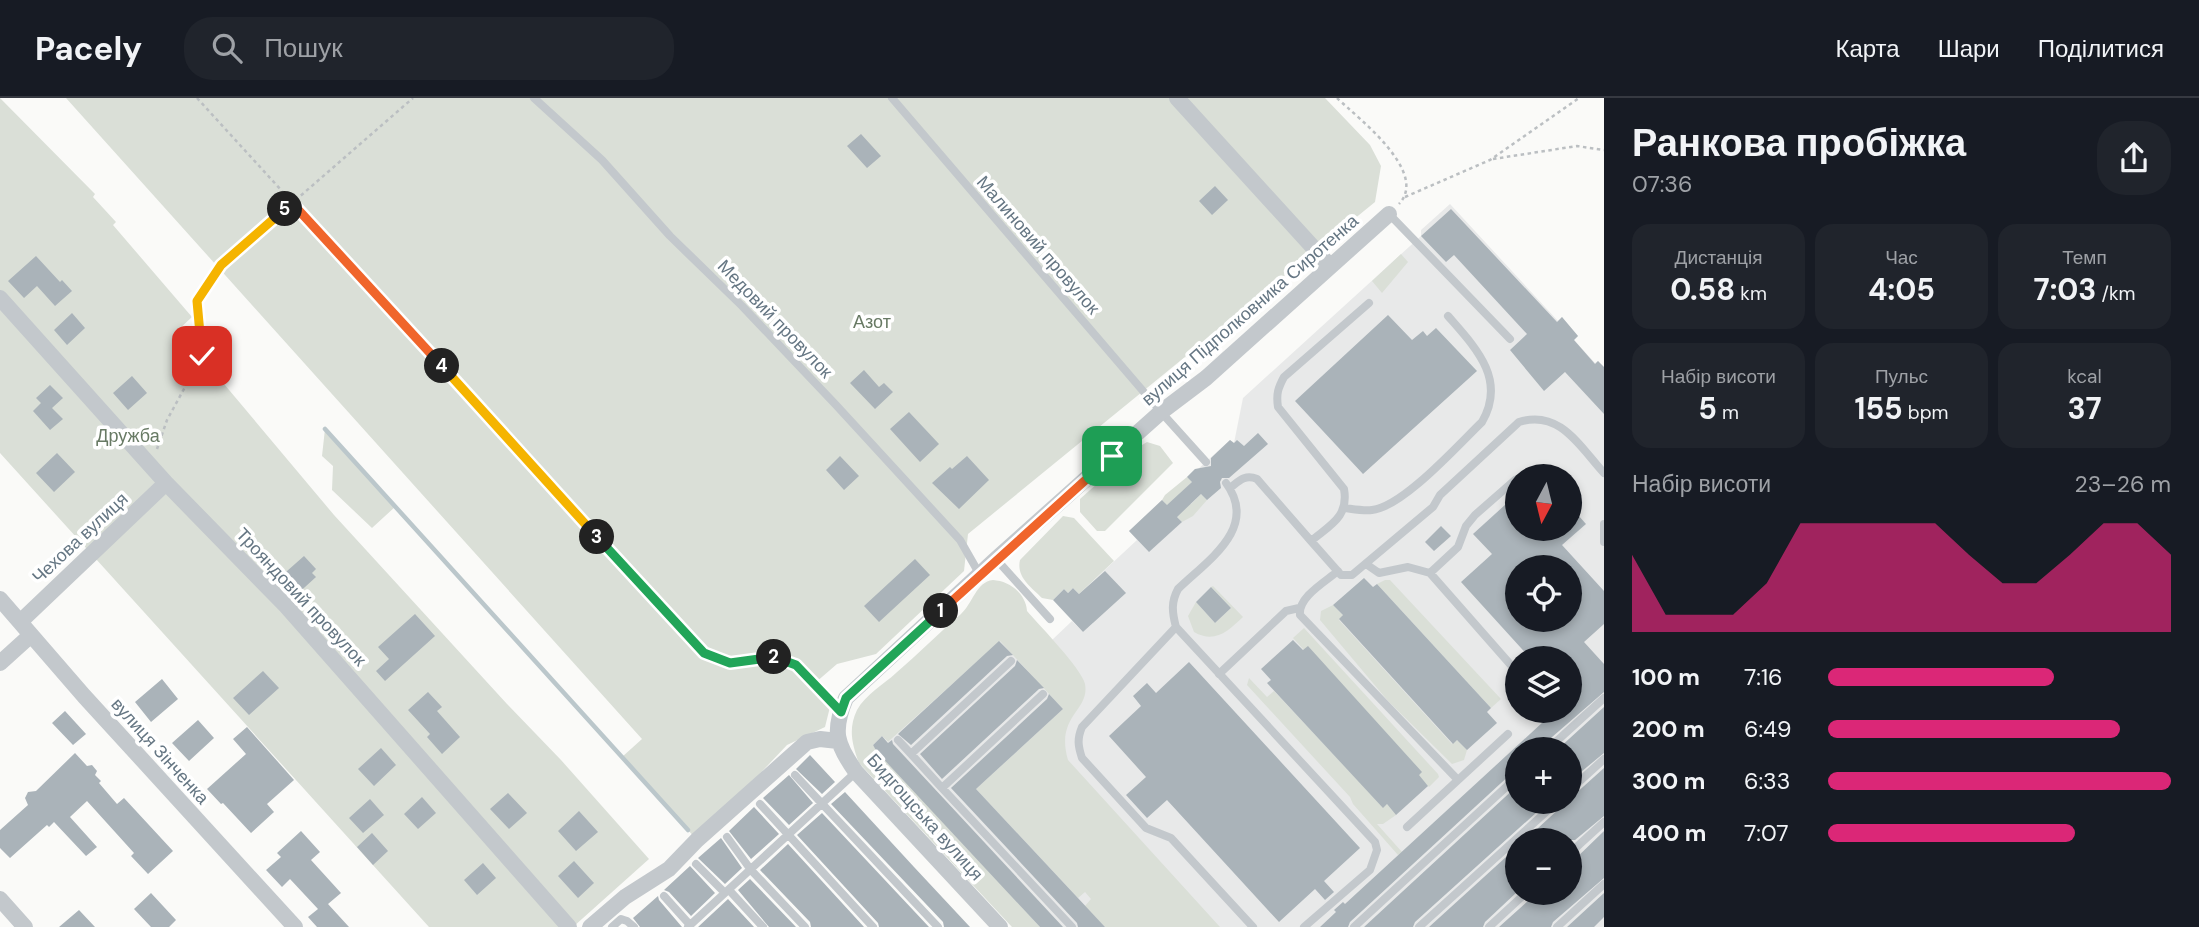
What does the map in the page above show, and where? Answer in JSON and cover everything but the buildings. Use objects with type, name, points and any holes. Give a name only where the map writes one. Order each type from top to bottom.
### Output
[{"type":"street","points":[[1177,98],[1330,265]]},
{"type":"street","name":"вулиця Підполковника Сиротенка","points":[[840,718],[846,698],[996,559],[1161,412],[1206,378],[1389,214]]},
{"type":"street","name":"Трояндовий провулок","points":[[0,298],[166,483],[286,606],[569,927]]},
{"type":"street","name":"Чехова вулиця","points":[[20,622],[166,483]]},
{"type":"street","name":"вулиця Зінченка","points":[[1,603],[295,927]]},
{"type":"street","points":[[0,663],[31,635]]},
{"type":"street","points":[[590,927],[625,897],[669,869],[697,840],[807,742],[820,738],[838,741],[840,718]]},
{"type":"street","name":"Бидгощська вулиця","points":[[838,741],[840,750],[856,772],[1000,927]]},
{"type":"street","points":[[0,899],[25,927]]},
{"type":"lane","name":"Медовий провулок","points":[[534,98],[602,160],[670,236],[742,306],[836,405],[960,540],[980,575]]},
{"type":"lane","name":"Малиновий провулок","points":[[891,98],[1206,462]]},
{"type":"lane","points":[[1389,214],[1510,339]]},
{"type":"lane","points":[[1311,541],[1341,515],[1345,508],[1343,489],[1278,407],[1276,398],[1284,377],[1369,303]]},
{"type":"lane","points":[[1345,508],[1373,510],[1390,503],[1408,491],[1482,422],[1487,414],[1491,389],[1484,360],[1448,316]]},
{"type":"lane","points":[[1304,927],[1370,870],[1377,850],[1375,842],[1176,626],[1172,610],[1173,597],[1227,542],[1234,527],[1238,512],[1237,501],[1228,485],[1243,477],[1257,479],[1341,575],[1352,576],[1433,507],[1440,495],[1519,422],[1541,418],[1552,421],[1563,428],[1604,473]]},
{"type":"lane","points":[[1430,573],[1458,547],[1466,526],[1475,515],[1505,489]]},
{"type":"lane","points":[[1604,524],[1604,542]]},
{"type":"lane","points":[[996,559],[1050,619]]},
{"type":"lane","points":[[1366,564],[1373,571],[1380,573],[1408,567],[1430,573],[1505,657]]},
{"type":"lane","points":[[1338,571],[1303,601],[1299,608],[1300,615],[1458,780]]},
{"type":"lane","points":[[1219,674],[1286,611],[1299,608]]},
{"type":"lane","points":[[1176,626],[1082,727],[1077,738],[1078,747],[1082,758],[1146,828],[1171,838],[1253,927]]},
{"type":"lane","points":[[911,754],[1011,661]]},
{"type":"lane","points":[[942,788],[1043,694]]},
{"type":"lane","points":[[1561,737],[1604,698]]},
{"type":"lane","points":[[1407,827],[1508,734]]},
{"type":"lane","points":[[898,740],[1072,927]]},
{"type":"lane","points":[[1582,779],[1604,759]]},
{"type":"lane","points":[[664,895],[689,926],[856,772]]},
{"type":"lane","points":[[795,775],[938,927]]},
{"type":"lane","points":[[1354,927],[1505,788]]},
{"type":"lane","points":[[760,804],[873,927]]},
{"type":"lane","points":[[1419,927],[1545,814]]},
{"type":"lane","points":[[1582,842],[1604,822]]},
{"type":"lane","points":[[727,837],[751,870],[805,927]]},
{"type":"lane","points":[[696,864],[763,927]]},
{"type":"lane","points":[[1557,927],[1604,884]]},
{"type":"lane","points":[[1489,927],[1513,905]]},
{"type":"lane","points":[[612,927],[621,919],[627,920],[634,927]]},
{"type":"path","points":[[197,98],[704,653],[730,663],[775,657],[796,665],[840,718]]},
{"type":"path","points":[[151,465],[167,420],[202,356],[197,301],[221,265],[414,98]]},
{"type":"path","points":[[1338,98],[1402,165],[1407,184],[1405,197]]},
{"type":"path","points":[[1389,214],[1405,197],[1490,160],[1579,98]]},
{"type":"path","points":[[1490,160],[1577,146],[1604,150]]},
{"type":"shaded area","points":[[1450,204],[1558,321],[1562,317],[1578,336],[1574,340],[1595,363],[1598,361],[1604,367],[1604,927],[1040,927],[877,752],[999,641],[1047,635],[1052,640],[1072,621],[1083,632],[1093,623],[1079,594],[1137,540],[1129,531],[1162,500],[1167,505],[1191,482],[1187,477],[1195,469],[1230,440],[1234,443],[1243,398],[1421,236],[1421,230]]},
{"type":"green space","name":"Дружба","points":[[0,98],[95,194],[93,197],[116,222],[113,225],[192,317],[177,331],[334,515],[649,859],[573,927],[429,927],[0,453]]},
{"type":"green space","name":"Азот","points":[[66,98],[1325,98],[1370,145],[1381,166],[1375,202],[968,534],[964,571],[876,654],[837,664],[815,683],[830,707],[825,727],[787,745],[697,840],[622,757],[642,739]]},
{"type":"green space","points":[[1401,254],[1408,262],[1382,293],[1372,281]]},
{"type":"green space","points":[[325,429],[396,506],[372,528],[332,490],[333,466],[322,456]]},
{"type":"green space","points":[[1147,442],[1160,446],[1173,463],[1105,531],[1097,531],[1080,512],[1080,499]]},
{"type":"green space","points":[[1187,477],[1192,482],[1181,493],[1191,504],[1201,494],[1207,500],[1193,516],[1182,522],[1162,500]]},
{"type":"green space","points":[[1063,516],[1074,518],[1114,561],[1079,594],[1073,588],[1068,593],[1064,589],[1053,600],[1042,598],[1022,577],[1020,560]]},
{"type":"green space","points":[[993,580],[1005,583],[1020,594],[1027,611],[1068,658],[1085,684],[1083,701],[1066,733],[1068,760],[1220,927],[1105,927],[1085,906],[1091,899],[1085,892],[1078,898],[976,789],[1063,709],[1000,641],[888,742],[882,736],[873,745],[1040,927],[1012,927],[859,763],[852,730],[854,717],[861,704],[961,614],[983,585]]},
{"type":"green space","points":[[1390,580],[1501,699],[1491,708],[1377,584]]},
{"type":"green space","points":[[1211,587],[1243,617],[1221,634],[1208,637],[1194,632],[1188,616],[1196,602],[1215,623],[1231,608]]},
{"type":"green space","points":[[1333,605],[1343,615],[1339,620],[1452,744],[1457,740],[1467,750],[1464,760],[1452,764],[1388,701],[1320,620],[1321,611]]},
{"type":"green space","points":[[1304,628],[1438,774],[1439,777],[1429,787],[1293,638]]},
{"type":"green space","points":[[1249,678],[1267,697],[1274,691],[1383,807],[1387,804],[1396,815],[1383,824],[1377,824],[1402,852],[1398,855],[1353,804],[1350,797],[1247,685]]},
{"type":"waterway","points":[[325,429],[688,830]]},
{"type":"route","points":[[202,356],[197,301],[221,265],[292,203],[704,653],[730,663],[775,657],[796,665],[841,712],[846,698],[1112,456]]}]
